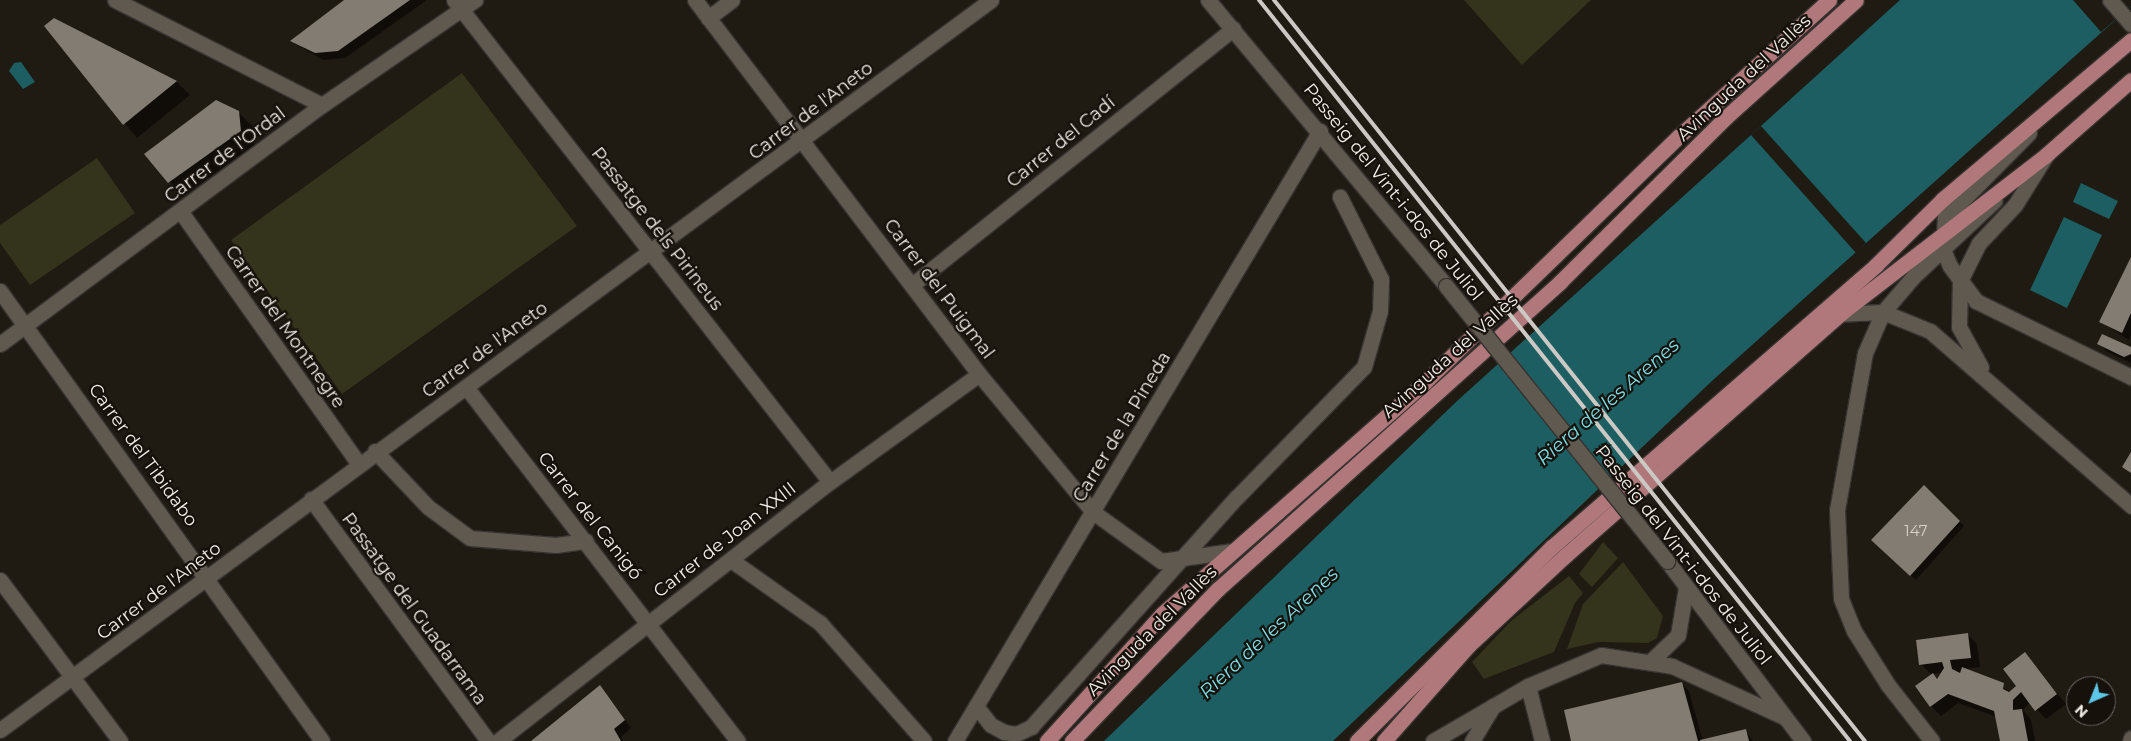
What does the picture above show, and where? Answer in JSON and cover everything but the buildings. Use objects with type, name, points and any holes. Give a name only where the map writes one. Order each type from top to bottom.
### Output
[{"type":"main road","name":"Avinguda del Vallès","points":[[1047,741],[1113,664],[1206,573],[1425,382],[1678,137],[1829,0]]},
{"type":"main road","name":"Avinguda del Vallès","points":[[1072,741],[1218,589],[1560,282],[1725,118],[1856,0]]},
{"type":"main road","points":[[1357,741],[1504,591],[1807,321],[1876,265],[1943,199],[2048,113],[2131,40]]},
{"type":"main road","points":[[1384,741],[1469,644],[1515,600],[1841,313],[1942,233],[2046,155],[2131,80]]},
{"type":"street","points":[[115,0],[322,105]]},
{"type":"street","name":"Carrer de l'Ordal","points":[[0,344],[457,5],[475,0]]},
{"type":"street","name":"Carrer del Puigmal","points":[[695,0],[979,374],[1093,512],[1161,561],[1232,551]]},
{"type":"street","points":[[708,18],[732,0]]},
{"type":"street","name":"Carrer de l'Aneto","points":[[0,730],[73,678],[358,463],[652,254],[991,0]]},
{"type":"street","name":"Passeig del Vint-i-dos de Juliol","points":[[1208,0],[1320,131],[1667,561],[1803,741]]},
{"type":"street","points":[[2110,0],[2129,22]]},
{"type":"street","name":"Passatge dels Pirineus","points":[[457,5],[830,482]]},
{"type":"street","name":"Carrer del Cadí","points":[[912,285],[1233,29]]},
{"type":"street","points":[[2048,113],[1953,207],[1942,233],[1943,249],[1960,281],[1976,301],[2131,376]]},
{"type":"street","name":"Carrer de la Pineda","points":[[955,741],[1320,131]]},
{"type":"street","points":[[1991,381],[1959,327],[1960,281],[1979,242],[2015,205],[2046,155]]},
{"type":"street","points":[[1932,741],[1888,685],[1854,631],[1842,598],[1837,510],[1846,446],[1866,353],[1883,312],[1943,249],[2025,170]]},
{"type":"street","name":"Avinguda del Vallès","points":[[976,706],[991,725],[1004,732],[1016,734],[1031,726],[1236,498],[1364,367],[1373,344],[1382,279],[1340,197]]},
{"type":"street","name":"Carrer del Montnegre","points":[[180,212],[358,463]]},
{"type":"street","name":"Carrer del Tibidabo","points":[[0,291],[208,577],[322,741]]},
{"type":"street","points":[[1807,321],[1841,313],[1883,312],[1930,331],[1991,381],[2131,506]]},
{"type":"street","name":"Carrer de Joan XXIII","points":[[498,741],[830,482],[979,374]]},
{"type":"street","name":"Carrer del Canigó","points":[[466,387],[650,623],[738,741]]},
{"type":"street","points":[[375,451],[428,507],[470,538],[556,545],[586,541]]},
{"type":"street","name":"Passatge del Guadarrama","points":[[311,499],[488,741]]},
{"type":"street","points":[[1184,558],[1206,573]]},
{"type":"street","points":[[731,560],[820,623],[924,741]]},
{"type":"street","points":[[0,580],[120,741]]},
{"type":"street","points":[[1651,661],[1678,635],[1686,587]]},
{"type":"street","points":[[1433,741],[1528,686],[1602,655],[1651,661],[1672,666],[1784,717]]},
{"type":"street","points":[[1528,686],[1542,741]]},
{"type":"street","points":[[1472,741],[1494,704]]},
{"type":"green space","points":[[1464,0],[1591,0],[1522,65]]},
{"type":"green space","points":[[462,73],[577,226],[342,394],[231,240]]},
{"type":"green space","points":[[97,158],[135,213],[30,285],[0,243],[0,225]]},
{"type":"green space","points":[[1603,542],[1618,558],[1592,587],[1579,574]]},
{"type":"green space","points":[[1623,562],[1663,616],[1657,638],[1648,643],[1598,642],[1567,649],[1583,604]]},
{"type":"green space","points":[[1569,576],[1583,593],[1575,603],[1554,652],[1484,679],[1472,662],[1512,620]]},
{"type":"water","name":"Riera de les Arenes","points":[[1900,0],[2131,0],[2131,6],[1713,380],[1333,741],[1104,741],[1456,402]]},
{"type":"water","points":[[21,62],[35,82],[23,89],[9,71],[14,63]]},
{"type":"water","points":[[2081,183],[2118,201],[2109,219],[2073,202]]},
{"type":"water","points":[[2064,217],[2102,235],[2067,308],[2030,290]]},
{"type":"pier","points":[[2073,0],[2131,0],[2131,6],[2101,32]]},
{"type":"pier","points":[[1761,126],[1866,243],[1856,253],[1751,135]]},
{"type":"railway","points":[[1259,0],[1850,741]]},
{"type":"railway","points":[[1274,0],[1865,741]]}]
